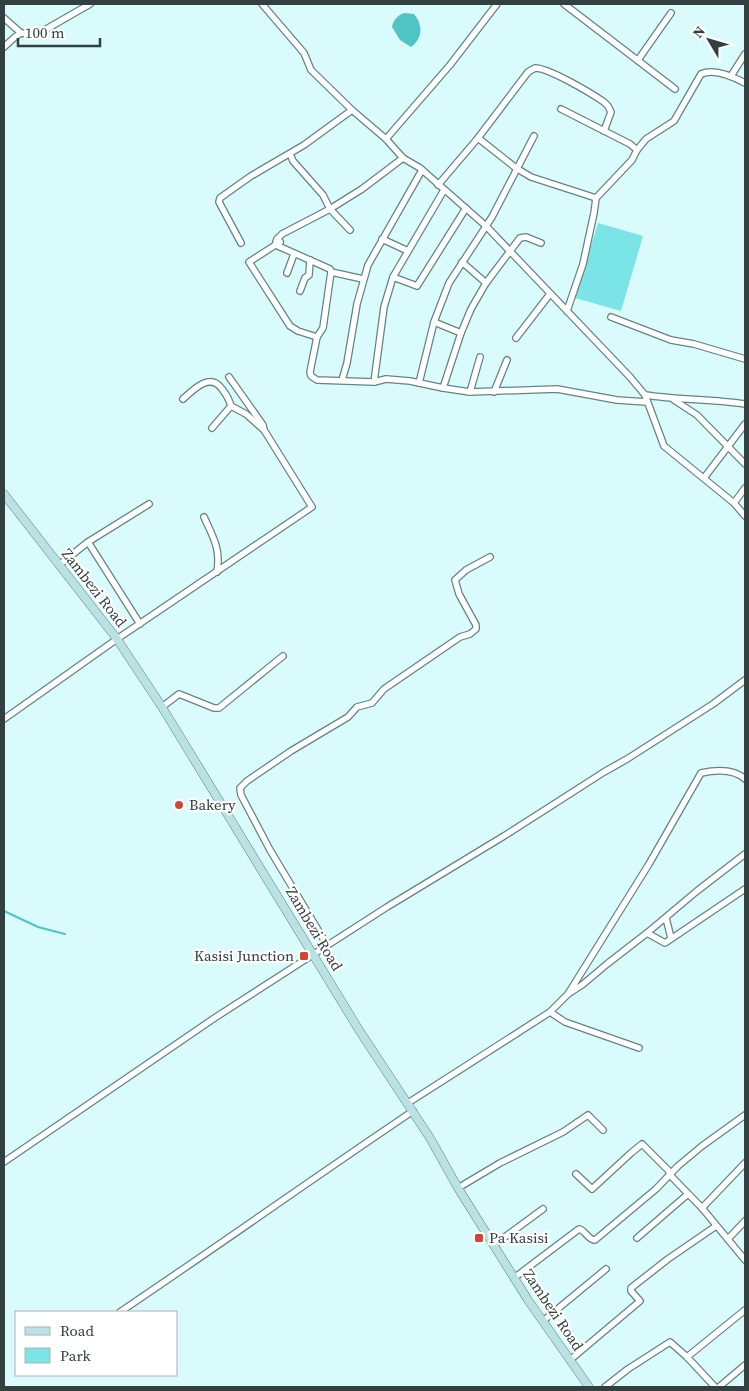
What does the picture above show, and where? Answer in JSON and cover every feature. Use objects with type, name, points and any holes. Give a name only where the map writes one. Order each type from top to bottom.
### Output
[{"type":"main road","name":"Zambezi Road","points":[[4,494],[117,638],[162,707],[359,1030],[413,1111],[514,1278],[590,1387]]},
{"type":"street","points":[[4,18],[21,33],[36,35],[90,4]]},
{"type":"street","points":[[262,4],[304,54],[311,70],[352,110],[386,139],[403,158],[422,170],[486,226],[630,377],[645,395],[664,446],[734,503],[745,516]]},
{"type":"street","points":[[386,139],[450,65],[497,4]]},
{"type":"street","points":[[564,4],[675,89]]},
{"type":"street","points":[[638,60],[671,13]]},
{"type":"street","points":[[4,47],[21,33]]},
{"type":"street","points":[[731,76],[745,54]]},
{"type":"street","points":[[438,185],[478,138],[531,70],[538,68],[588,92],[608,106],[611,112],[604,131]]},
{"type":"street","points":[[567,311],[583,264],[596,198],[632,160],[646,139],[674,121],[702,74],[706,72],[731,76],[745,83]]},
{"type":"street","points":[[561,109],[630,144],[638,150]]},
{"type":"street","points":[[240,243],[219,202],[220,198],[251,176],[290,154],[352,110]]},
{"type":"street","points":[[419,383],[434,322],[449,283],[498,208],[516,168],[534,136]]},
{"type":"street","points":[[478,138],[516,168],[531,177],[596,198]]},
{"type":"street","points":[[290,154],[293,161],[323,195],[330,209],[350,230]]},
{"type":"street","points":[[280,242],[276,242],[282,234],[330,209],[403,158]]},
{"type":"street","points":[[342,380],[347,363],[362,280],[371,258],[399,213],[422,170]]},
{"type":"street","points":[[374,382],[384,307],[392,277],[444,190]]},
{"type":"street","points":[[392,277],[417,286],[466,208]]},
{"type":"street","points":[[443,388],[461,333],[471,309],[486,283],[517,241],[523,237],[541,243]]},
{"type":"street","points":[[382,239],[408,251]]},
{"type":"street","points":[[280,242],[278,246],[330,269],[331,272],[362,280]]},
{"type":"street","points":[[280,242],[249,262],[290,326],[298,331],[317,337]]},
{"type":"street","points":[[287,273],[294,254]]},
{"type":"street","points":[[300,291],[305,278],[309,275],[310,260]]},
{"type":"street","points":[[462,262],[486,283]]},
{"type":"street","points":[[331,272],[322,328],[317,337],[310,372],[317,380],[374,382],[386,379],[470,392],[557,389],[617,400],[648,402]]},
{"type":"street","points":[[516,338],[550,294]]},
{"type":"street","points":[[611,317],[671,340],[694,344],[745,359]]},
{"type":"street","points":[[434,322],[461,333]]},
{"type":"street","points":[[470,392],[480,357]]},
{"type":"street","points":[[494,392],[507,360]]},
{"type":"street","points":[[229,377],[263,424],[264,430]]},
{"type":"street","points":[[4,719],[117,638],[218,572],[312,507],[264,430],[246,414],[230,406],[227,396],[220,386],[211,381],[197,387],[183,399]]},
{"type":"street","points":[[645,395],[672,399],[718,400],[745,404]]},
{"type":"street","points":[[672,399],[697,415],[745,464]]},
{"type":"street","points":[[212,428],[230,406]]},
{"type":"street","points":[[704,478],[745,424]]},
{"type":"street","points":[[734,503],[745,488]]},
{"type":"street","points":[[59,565],[88,542],[149,504]]},
{"type":"street","points":[[204,517],[218,546],[218,572]]},
{"type":"street","points":[[88,542],[140,624]]},
{"type":"street","points":[[327,946],[270,850],[241,795],[240,788],[246,781],[291,751],[348,717],[357,707],[372,703],[384,689],[460,637],[474,632],[476,625],[459,594],[455,580],[466,570],[490,557]]},
{"type":"street","points":[[162,707],[175,695],[179,694],[214,708],[219,708],[283,656]]},
{"type":"street","points":[[4,1162],[216,1017],[627,759],[713,704],[745,680]]},
{"type":"street","points":[[408,1103],[550,1012],[568,994],[649,864],[701,773],[710,771],[740,773],[745,779]]},
{"type":"street","points":[[568,994],[745,854]]},
{"type":"street","points":[[647,933],[665,943],[745,889]]},
{"type":"street","points":[[666,918],[671,938]]},
{"type":"street","points":[[550,1012],[565,1022],[639,1048]]},
{"type":"street","points":[[121,1311],[413,1111]]},
{"type":"street","points":[[458,1188],[562,1132],[588,1115],[602,1130]]},
{"type":"street","points":[[514,1278],[579,1229],[592,1240],[595,1240],[671,1176],[678,1166],[702,1146],[745,1115]]},
{"type":"street","points":[[576,1174],[592,1189],[642,1144],[702,1208],[745,1260]]},
{"type":"street","points":[[702,1208],[745,1163]]},
{"type":"street","points":[[637,1238],[688,1194]]},
{"type":"street","points":[[494,1245],[543,1209]]},
{"type":"street","points":[[728,1239],[745,1222]]},
{"type":"street","points":[[570,1360],[640,1301],[631,1291],[631,1288],[668,1259],[716,1226]]},
{"type":"street","points":[[543,1322],[606,1269]]},
{"type":"street","points":[[687,1356],[745,1310]]},
{"type":"street","points":[[605,1387],[628,1369],[670,1342],[687,1356],[715,1387]]},
{"type":"street","points":[[720,1387],[745,1365]]},
{"type":"green space","points":[[598,223],[643,236],[621,311],[575,298]]},
{"type":"shaded area","points":[[404,13],[414,14],[420,27],[420,36],[411,47],[400,40],[392,27],[396,18]]},
{"type":"waterway","points":[[4,911],[38,927],[65,934]]},
{"type":"place","name":"Bakery","points":[[179,805]]},
{"type":"place","name":"Kasisi Junction","points":[[304,956]]},
{"type":"place","name":"Pa Kasisi","points":[[479,1238]]}]
